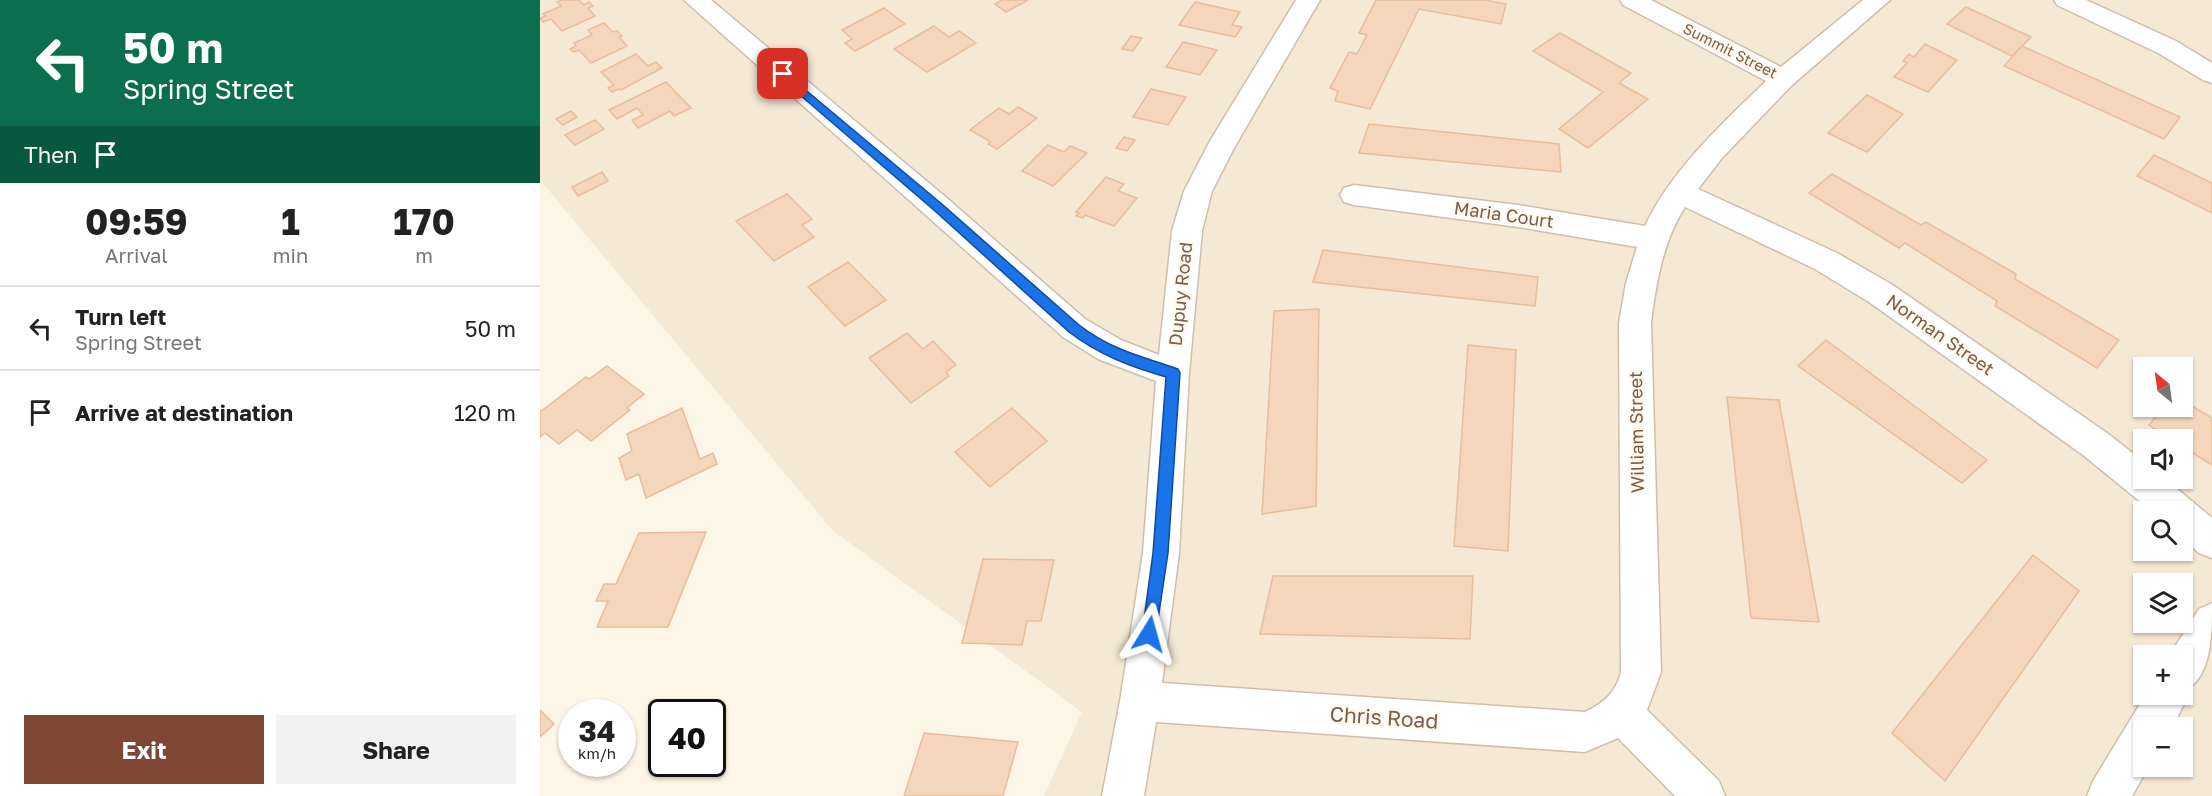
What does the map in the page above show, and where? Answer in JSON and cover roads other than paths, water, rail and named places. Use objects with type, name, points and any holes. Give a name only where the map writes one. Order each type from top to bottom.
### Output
[{"type":"street","points":[[696,0],[939,208],[1074,328],[1093,342],[1130,361],[1173,373]]},
{"type":"street","name":"Dupuy Road","points":[[1124,796],[1161,553],[1173,373],[1187,231],[1198,191],[1224,142],[1308,0]]},
{"type":"street","name":"Summit Street","points":[[1632,0],[1783,79],[1878,0]]},
{"type":"street","points":[[2066,0],[2167,47],[2212,74]]},
{"type":"street","name":"William Street","points":[[1622,713],[1637,689],[1641,672],[1635,323],[1641,283],[1654,239],[1666,213],[1680,192],[1712,151],[1783,79]]},
{"type":"street","name":"Norman Street","points":[[1680,192],[1827,261],[1880,293],[2095,444],[2166,501]]},
{"type":"street","name":"Maria Court","points":[[1354,195],[1518,216],[1654,239]]},
{"type":"street","name":"Norman Street","points":[[2193,524],[2212,541]]},
{"type":"street","points":[[2193,653],[2212,622]]},
{"type":"street","name":"Chris Road","points":[[1140,701],[1585,732],[1611,722],[1622,713]]},
{"type":"street","points":[[1622,713],[1704,796]]},
{"type":"street","points":[[2108,796],[2133,754]]}]
